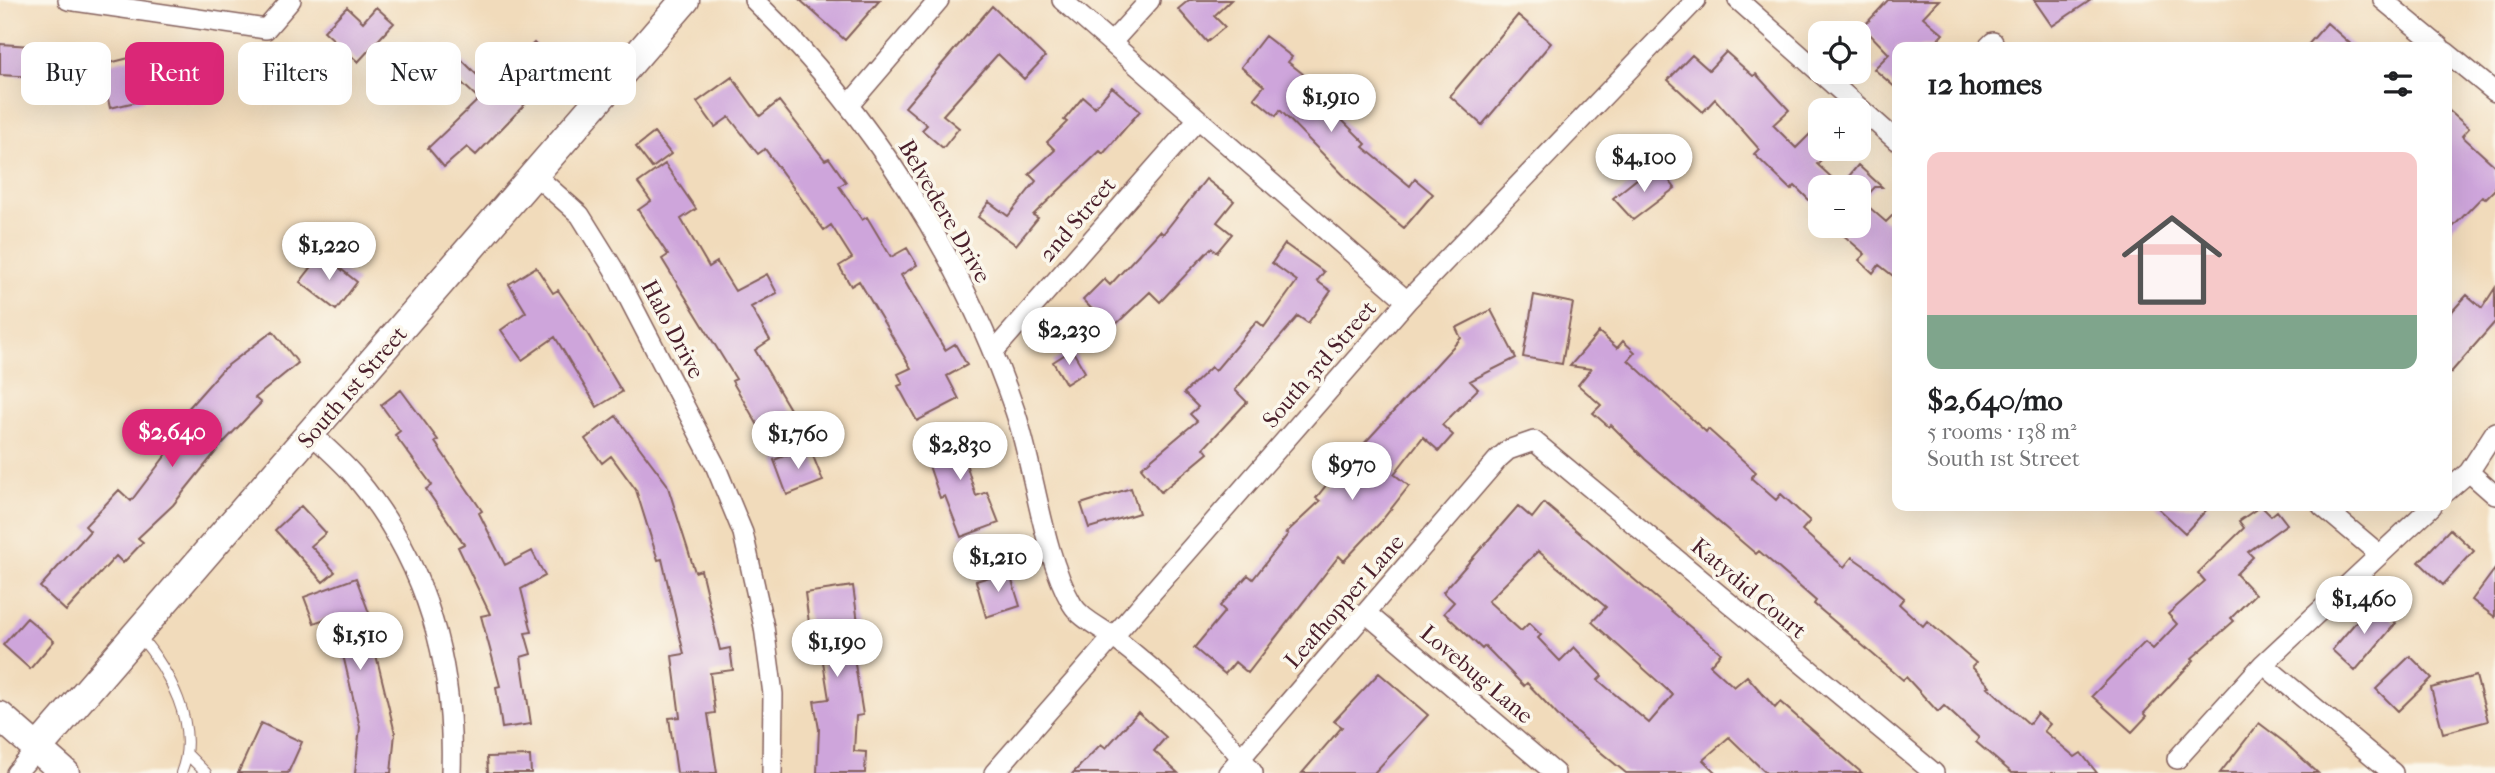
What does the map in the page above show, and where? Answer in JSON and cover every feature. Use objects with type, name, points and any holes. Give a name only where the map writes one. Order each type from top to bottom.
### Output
[{"type":"street","points":[[68,0],[266,29],[291,0]]},
{"type":"street","name":"South 1st Street","points":[[16,773],[685,0]]},
{"type":"street","name":"Belvedere Drive","points":[[754,0],[790,35],[849,105],[928,221],[994,351],[1030,460],[1064,589],[1074,607],[1112,636],[1201,716],[1247,765]]},
{"type":"street","points":[[849,105],[939,0]]},
{"type":"street","points":[[1062,0],[1407,301]]},
{"type":"street","points":[[1111,43],[1150,0]]},
{"type":"street","name":"South 3rd Street","points":[[994,773],[1407,301],[1696,0]]},
{"type":"street","points":[[1738,0],[1892,137]]},
{"type":"street","points":[[2383,0],[2434,42]]},
{"type":"street","points":[[2452,57],[2495,92]]},
{"type":"street","name":"2nd Street","points":[[994,351],[1198,119]]},
{"type":"street","name":"Halo Drive","points":[[535,175],[580,215],[613,268],[715,465],[743,533],[764,627],[774,694],[772,773]]},
{"type":"street","points":[[2452,487],[2469,471],[2495,432]]},
{"type":"street","points":[[312,434],[364,488],[393,528],[419,578],[439,634],[449,694],[451,773]]},
{"type":"street","name":"Leafhopper Lane","points":[[1228,773],[1247,765],[1366,613],[1498,459],[1508,450],[1534,441]]},
{"type":"street","name":"Katydid Court","points":[[1534,441],[1934,773]]},
{"type":"street","points":[[2469,471],[2495,495]]},
{"type":"street","points":[[2328,511],[2379,554]]},
{"type":"street","points":[[2177,759],[2263,664],[2426,511]]},
{"type":"street","name":"Lovebug Lane","points":[[1366,613],[1555,773]]},
{"type":"street","points":[[2263,664],[2393,773]]},
{"type":"street","points":[[0,716],[65,773]]},
{"type":"lane","points":[[138,633],[156,654],[179,703],[187,736],[188,755],[181,773]]},
{"type":"lane","points":[[188,755],[206,773]]},
{"type":"building","points":[[800,0],[880,0],[845,40]]},
{"type":"building","points":[[1189,0],[1231,0],[1214,16],[1225,27],[1207,42],[1178,9]]},
{"type":"building","points":[[1888,0],[1939,0],[1923,17],[1943,34],[1936,42],[1892,42],[1892,85],[1874,69],[1889,54],[1871,35],[1871,21],[1869,21]]},
{"type":"building","points":[[2034,0],[2091,0],[2052,26]]},
{"type":"building","points":[[992,6],[1045,57],[1024,79],[998,54],[943,115],[959,128],[943,148],[922,130],[927,125],[905,107]]},
{"type":"building","points":[[347,7],[363,22],[376,7],[394,23],[376,42],[366,42],[366,53],[358,62],[352,57],[352,42],[336,42],[324,31]]},
{"type":"building","points":[[1518,15],[1551,43],[1482,125],[1450,96]]},
{"type":"building","points":[[2327,23],[2348,42],[2310,42]]},
{"type":"building","points":[[1265,36],[1292,57],[1288,62],[1307,77],[1303,81],[1366,144],[1363,147],[1410,186],[1415,179],[1433,194],[1404,228],[1357,189],[1280,110],[1276,116],[1254,98],[1264,86],[1241,67]]},
{"type":"building","points":[[0,44],[21,45],[21,76],[0,75]]},
{"type":"building","points":[[1726,52],[1753,76],[1756,74],[1789,110],[1773,125],[1796,148],[1808,136],[1808,161],[1820,161],[1817,164],[1829,175],[1808,175],[1808,199],[1795,186],[1791,190],[1754,154],[1759,149],[1715,99],[1703,112],[1668,80],[1692,55],[1709,70]]},
{"type":"building","points":[[125,59],[125,104],[110,108],[111,63]]},
{"type":"building","points":[[461,59],[475,73],[475,95],[461,82]]},
{"type":"building","points":[[732,77],[760,116],[779,101],[825,160],[829,158],[846,182],[839,186],[862,220],[867,217],[891,257],[907,248],[917,265],[901,275],[945,350],[955,344],[967,365],[947,376],[959,399],[917,421],[898,386],[903,384],[898,374],[911,368],[859,281],[851,286],[839,266],[852,258],[831,225],[824,230],[765,149],[758,154],[729,117],[715,127],[697,102]]},
{"type":"building","points":[[1112,87],[1140,111],[1103,154],[1100,151],[1033,215],[1038,218],[1016,245],[978,217],[989,202],[1008,216],[1036,181],[1029,174],[1055,150],[1047,142],[1067,122],[1064,120],[1083,97],[1095,107]]},
{"type":"building","points":[[475,103],[475,105],[524,105],[476,155],[467,147],[444,167],[428,148]]},
{"type":"building","points":[[2452,113],[2469,128],[2462,136],[2495,166],[2495,189],[2485,199],[2482,197],[2452,228]]},
{"type":"building","points":[[654,133],[671,154],[652,168],[636,147]]},
{"type":"building","points":[[665,164],[696,209],[681,219],[709,267],[717,262],[735,291],[767,274],[777,293],[751,307],[770,340],[755,350],[794,416],[763,434],[732,381],[736,379],[662,259],[668,255],[638,210],[651,201],[638,183]]},
{"type":"building","points":[[1858,165],[1869,175],[1850,175]]},
{"type":"building","points":[[1661,170],[1675,188],[1633,220],[1613,198],[1643,174],[1649,181]]},
{"type":"building","points":[[1871,177],[1882,187],[1875,187],[1871,191]]},
{"type":"building","points":[[1206,179],[1234,201],[1217,222],[1232,234],[1217,252],[1211,248],[1160,302],[1150,292],[1111,329],[1083,300],[1104,279],[1110,285],[1160,231],[1163,234]]},
{"type":"building","points":[[1871,209],[1886,222],[1892,216],[1892,275],[1879,265],[1873,273],[1859,260],[1865,254],[1847,238],[1871,238]]},
{"type":"building","points":[[1285,244],[1324,272],[1317,281],[1331,291],[1308,323],[1298,316],[1235,390],[1247,402],[1204,448],[1208,453],[1161,492],[1141,468],[1197,421],[1190,414],[1198,407],[1184,393],[1211,367],[1215,371],[1257,321],[1264,327],[1297,281],[1272,263]]},
{"type":"building","points":[[322,254],[357,282],[336,310],[300,282]]},
{"type":"building","points":[[536,267],[553,293],[558,290],[622,392],[597,407],[555,337],[522,360],[501,330],[526,312],[509,284]]},
{"type":"building","points":[[2495,288],[2495,322],[2452,371],[2452,311],[2467,295],[2482,308]]},
{"type":"building","points":[[1534,295],[1573,303],[1562,364],[1523,357]]},
{"type":"building","points":[[1491,310],[1516,358],[1470,381],[1478,389],[1442,425],[1453,435],[1439,451],[1423,437],[1394,474],[1409,486],[1379,524],[1344,561],[1339,556],[1248,673],[1235,662],[1225,674],[1194,648],[1225,611],[1220,606],[1248,575],[1253,579],[1288,534],[1286,533],[1320,501],[1316,498],[1328,483],[1461,338],[1456,328]]},
{"type":"building","points":[[273,331],[298,363],[255,398],[261,403],[222,444],[173,505],[138,538],[143,542],[123,563],[116,556],[66,611],[40,587],[90,531],[85,526],[119,490],[131,501],[194,418],[186,411],[223,369]]},
{"type":"building","points":[[1599,332],[1617,348],[1623,341],[1635,352],[1628,360],[1706,432],[1708,429],[1756,472],[1751,478],[1776,500],[1781,494],[1810,521],[1802,530],[1844,567],[1852,557],[1869,569],[1904,598],[1899,604],[1923,626],[1927,621],[1976,663],[1972,667],[1990,686],[1988,687],[2029,724],[2037,713],[2050,724],[2044,731],[2075,757],[2081,753],[2097,773],[2012,773],[1976,742],[1979,738],[1944,706],[1938,712],[1906,677],[1903,680],[1814,604],[1816,601],[1759,551],[1756,554],[1645,459],[1611,425],[1609,427],[1593,413],[1601,405],[1578,385],[1591,369],[1570,366]]},
{"type":"building","points":[[1072,350],[1085,372],[1066,384],[1053,362]]},
{"type":"building","points":[[401,390],[438,440],[435,442],[482,511],[479,513],[505,565],[532,551],[545,576],[521,589],[532,632],[525,633],[531,654],[521,657],[531,724],[502,728],[496,687],[500,686],[481,616],[490,614],[458,547],[464,544],[426,489],[432,485],[395,435],[400,431],[381,405]]},
{"type":"building","points":[[616,416],[667,484],[695,572],[701,570],[720,650],[730,648],[733,670],[710,673],[715,713],[708,714],[717,773],[677,773],[669,718],[680,717],[672,656],[684,654],[662,559],[658,560],[636,490],[611,456],[602,463],[585,439]]},
{"type":"building","points":[[971,430],[979,455],[965,460],[976,496],[987,492],[999,523],[961,537],[945,496],[940,498],[922,445]]},
{"type":"building","points":[[809,446],[823,481],[787,495],[774,460]]},
{"type":"building","points":[[1131,488],[1139,513],[1089,528],[1081,504]]},
{"type":"building","points":[[1544,503],[1721,653],[1710,665],[1734,687],[1747,676],[1775,708],[1780,702],[1862,773],[1766,773],[1729,737],[1703,760],[1716,773],[1626,773],[1563,721],[1527,683],[1524,686],[1485,646],[1482,649],[1444,613],[1454,602],[1443,592],[1518,506],[1532,518]],"holes":[[[1538,551],[1606,607],[1592,622],[1673,695],[1649,723],[1598,680],[1602,676],[1574,647],[1560,661],[1538,638],[1541,635],[1529,623],[1521,631],[1488,601]]]},
{"type":"building","points":[[301,506],[326,533],[311,546],[335,572],[323,582],[275,530]]},
{"type":"building","points":[[2161,511],[2205,511],[2185,533]]},
{"type":"building","points":[[2254,511],[2266,511],[2271,516],[2277,511],[2287,524],[2248,552],[2253,557],[2236,574],[2255,594],[2231,618],[2234,621],[2192,658],[2194,660],[2144,713],[2147,716],[2132,732],[2092,696],[2145,642],[2153,649],[2177,624],[2168,614],[2205,581],[2198,573],[2244,528],[2239,521]]},
{"type":"building","points":[[2450,529],[2474,551],[2443,585],[2419,562]]},
{"type":"building","points":[[2495,569],[2495,617],[2472,600]]},
{"type":"building","points":[[1009,571],[1020,606],[986,617],[976,581]]},
{"type":"building","points":[[356,578],[375,629],[370,630],[395,733],[391,773],[355,773],[360,727],[339,638],[330,617],[314,623],[304,597]]},
{"type":"building","points":[[853,586],[860,637],[851,639],[863,715],[856,716],[854,751],[866,752],[865,773],[817,773],[819,729],[814,701],[829,699],[820,643],[812,645],[805,593]]},
{"type":"building","points":[[2373,602],[2396,623],[2355,671],[2332,650]]},
{"type":"building","points":[[27,618],[54,641],[30,669],[3,645]]},
{"type":"building","points":[[2410,656],[2432,678],[2398,711],[2376,689]]},
{"type":"building","points":[[1379,673],[1428,715],[1374,773],[1302,773],[1342,727],[1334,721]]},
{"type":"building","points":[[2476,676],[2488,721],[2443,733],[2431,688]]},
{"type":"building","points":[[1138,712],[1166,737],[1154,751],[1178,773],[1073,773],[1101,744],[1106,748]]},
{"type":"building","points":[[261,723],[302,742],[288,773],[238,773]]},
{"type":"building","points":[[2259,723],[2284,742],[2318,773],[2220,773]]},
{"type":"building","points":[[530,756],[531,773],[488,773],[487,757]]}]
